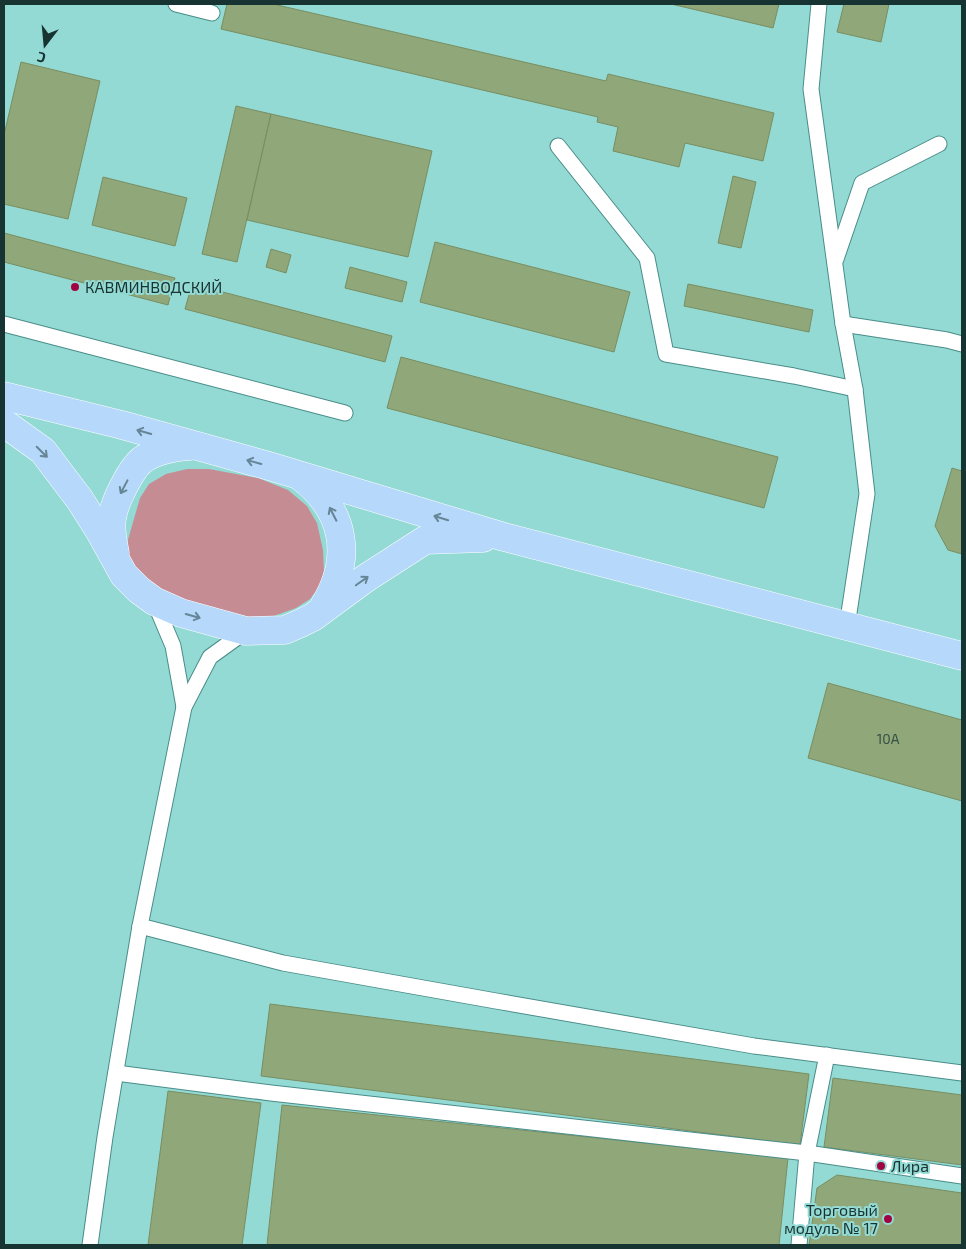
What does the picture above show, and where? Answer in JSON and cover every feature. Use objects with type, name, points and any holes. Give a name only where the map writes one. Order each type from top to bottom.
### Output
[{"type":"main road","points":[[4,396],[122,425],[191,446],[270,466],[363,493],[504,538],[962,656]]},
{"type":"main road","points":[[4,422],[43,451],[80,500],[124,575],[154,601],[181,613],[246,631],[285,630],[313,617],[402,554],[426,540],[504,538]]},
{"type":"main road","points":[[115,557],[112,520],[116,502],[128,479],[142,461],[174,447],[191,446]]},
{"type":"main road","points":[[301,476],[314,487],[330,508],[337,522],[341,542],[342,555],[339,575],[332,593],[322,609]]},
{"type":"lane","points":[[176,4],[212,13]]},
{"type":"lane","points":[[819,4],[811,89],[843,324],[855,389],[867,494],[847,626]]},
{"type":"lane","points":[[835,263],[862,183],[939,144]]},
{"type":"lane","points":[[558,146],[647,258],[666,354],[794,376],[855,389]]},
{"type":"lane","points":[[4,324],[345,412]]},
{"type":"lane","points":[[843,324],[962,344]]},
{"type":"lane","points":[[154,601],[173,646],[184,707]]},
{"type":"lane","points":[[90,1245],[140,926],[184,707],[210,657],[246,631]]},
{"type":"lane","points":[[140,926],[293,964],[706,1038],[962,1073]]},
{"type":"lane","points":[[799,1245],[807,1153],[827,1056]]},
{"type":"lane","points":[[116,1073],[271,1093],[807,1153],[962,1176]]},
{"type":"shaded area","points":[[187,469],[209,469],[258,478],[288,490],[307,506],[317,523],[323,550],[324,571],[320,586],[310,599],[296,608],[271,617],[252,619],[169,598],[131,565],[127,543],[140,498],[149,484],[166,474]]},
{"type":"building","points":[[227,4],[273,4],[606,81],[608,74],[774,113],[763,161],[685,143],[679,167],[613,151],[618,127],[597,122],[598,117],[221,29]]},
{"type":"building","points":[[671,4],[779,4],[773,28]]},
{"type":"building","points":[[844,4],[889,4],[881,42],[837,32]]},
{"type":"building","points":[[21,62],[100,81],[68,219],[4,204],[4,135]]},
{"type":"building","points":[[236,106],[271,114],[237,262],[202,254]]},
{"type":"building","points":[[271,114],[432,151],[408,257],[247,220]]},
{"type":"building","points":[[733,176],[756,182],[741,248],[718,243]]},
{"type":"building","points":[[103,177],[187,198],[175,246],[92,225]]},
{"type":"building","points":[[4,233],[175,278],[168,305],[4,262]]},
{"type":"building","points":[[435,242],[630,292],[614,352],[420,302]]},
{"type":"building","points":[[271,249],[291,255],[286,273],[266,267]]},
{"type":"building","points":[[350,267],[407,282],[402,302],[345,288]]},
{"type":"building","points":[[192,284],[392,336],[385,362],[185,309]]},
{"type":"building","points":[[688,284],[813,310],[809,332],[684,306]]},
{"type":"building","points":[[401,357],[778,457],[764,508],[387,408]]},
{"type":"building","points":[[952,468],[962,471],[962,554],[948,550],[935,526]]},
{"type":"building","points":[[828,683],[962,720],[962,801],[808,758]]},
{"type":"building","points":[[270,1004],[809,1074],[800,1145],[261,1076]]},
{"type":"building","points":[[833,1078],[962,1095],[962,1165],[824,1147]]},
{"type":"building","points":[[168,1091],[261,1103],[242,1245],[148,1245]]},
{"type":"building","points":[[282,1105],[788,1158],[779,1245],[267,1245]]},
{"type":"building","name":"Торговый модуль № 17","points":[[837,1175],[962,1193],[962,1245],[809,1245],[817,1188]]},
{"type":"place","name":"КАВМИНВОДСКИЙ","points":[[75,287]]},
{"type":"place","name":"Лира","points":[[881,1166]]},
{"type":"place","name":"Торговый модуль № 17","points":[[888,1219]]}]
